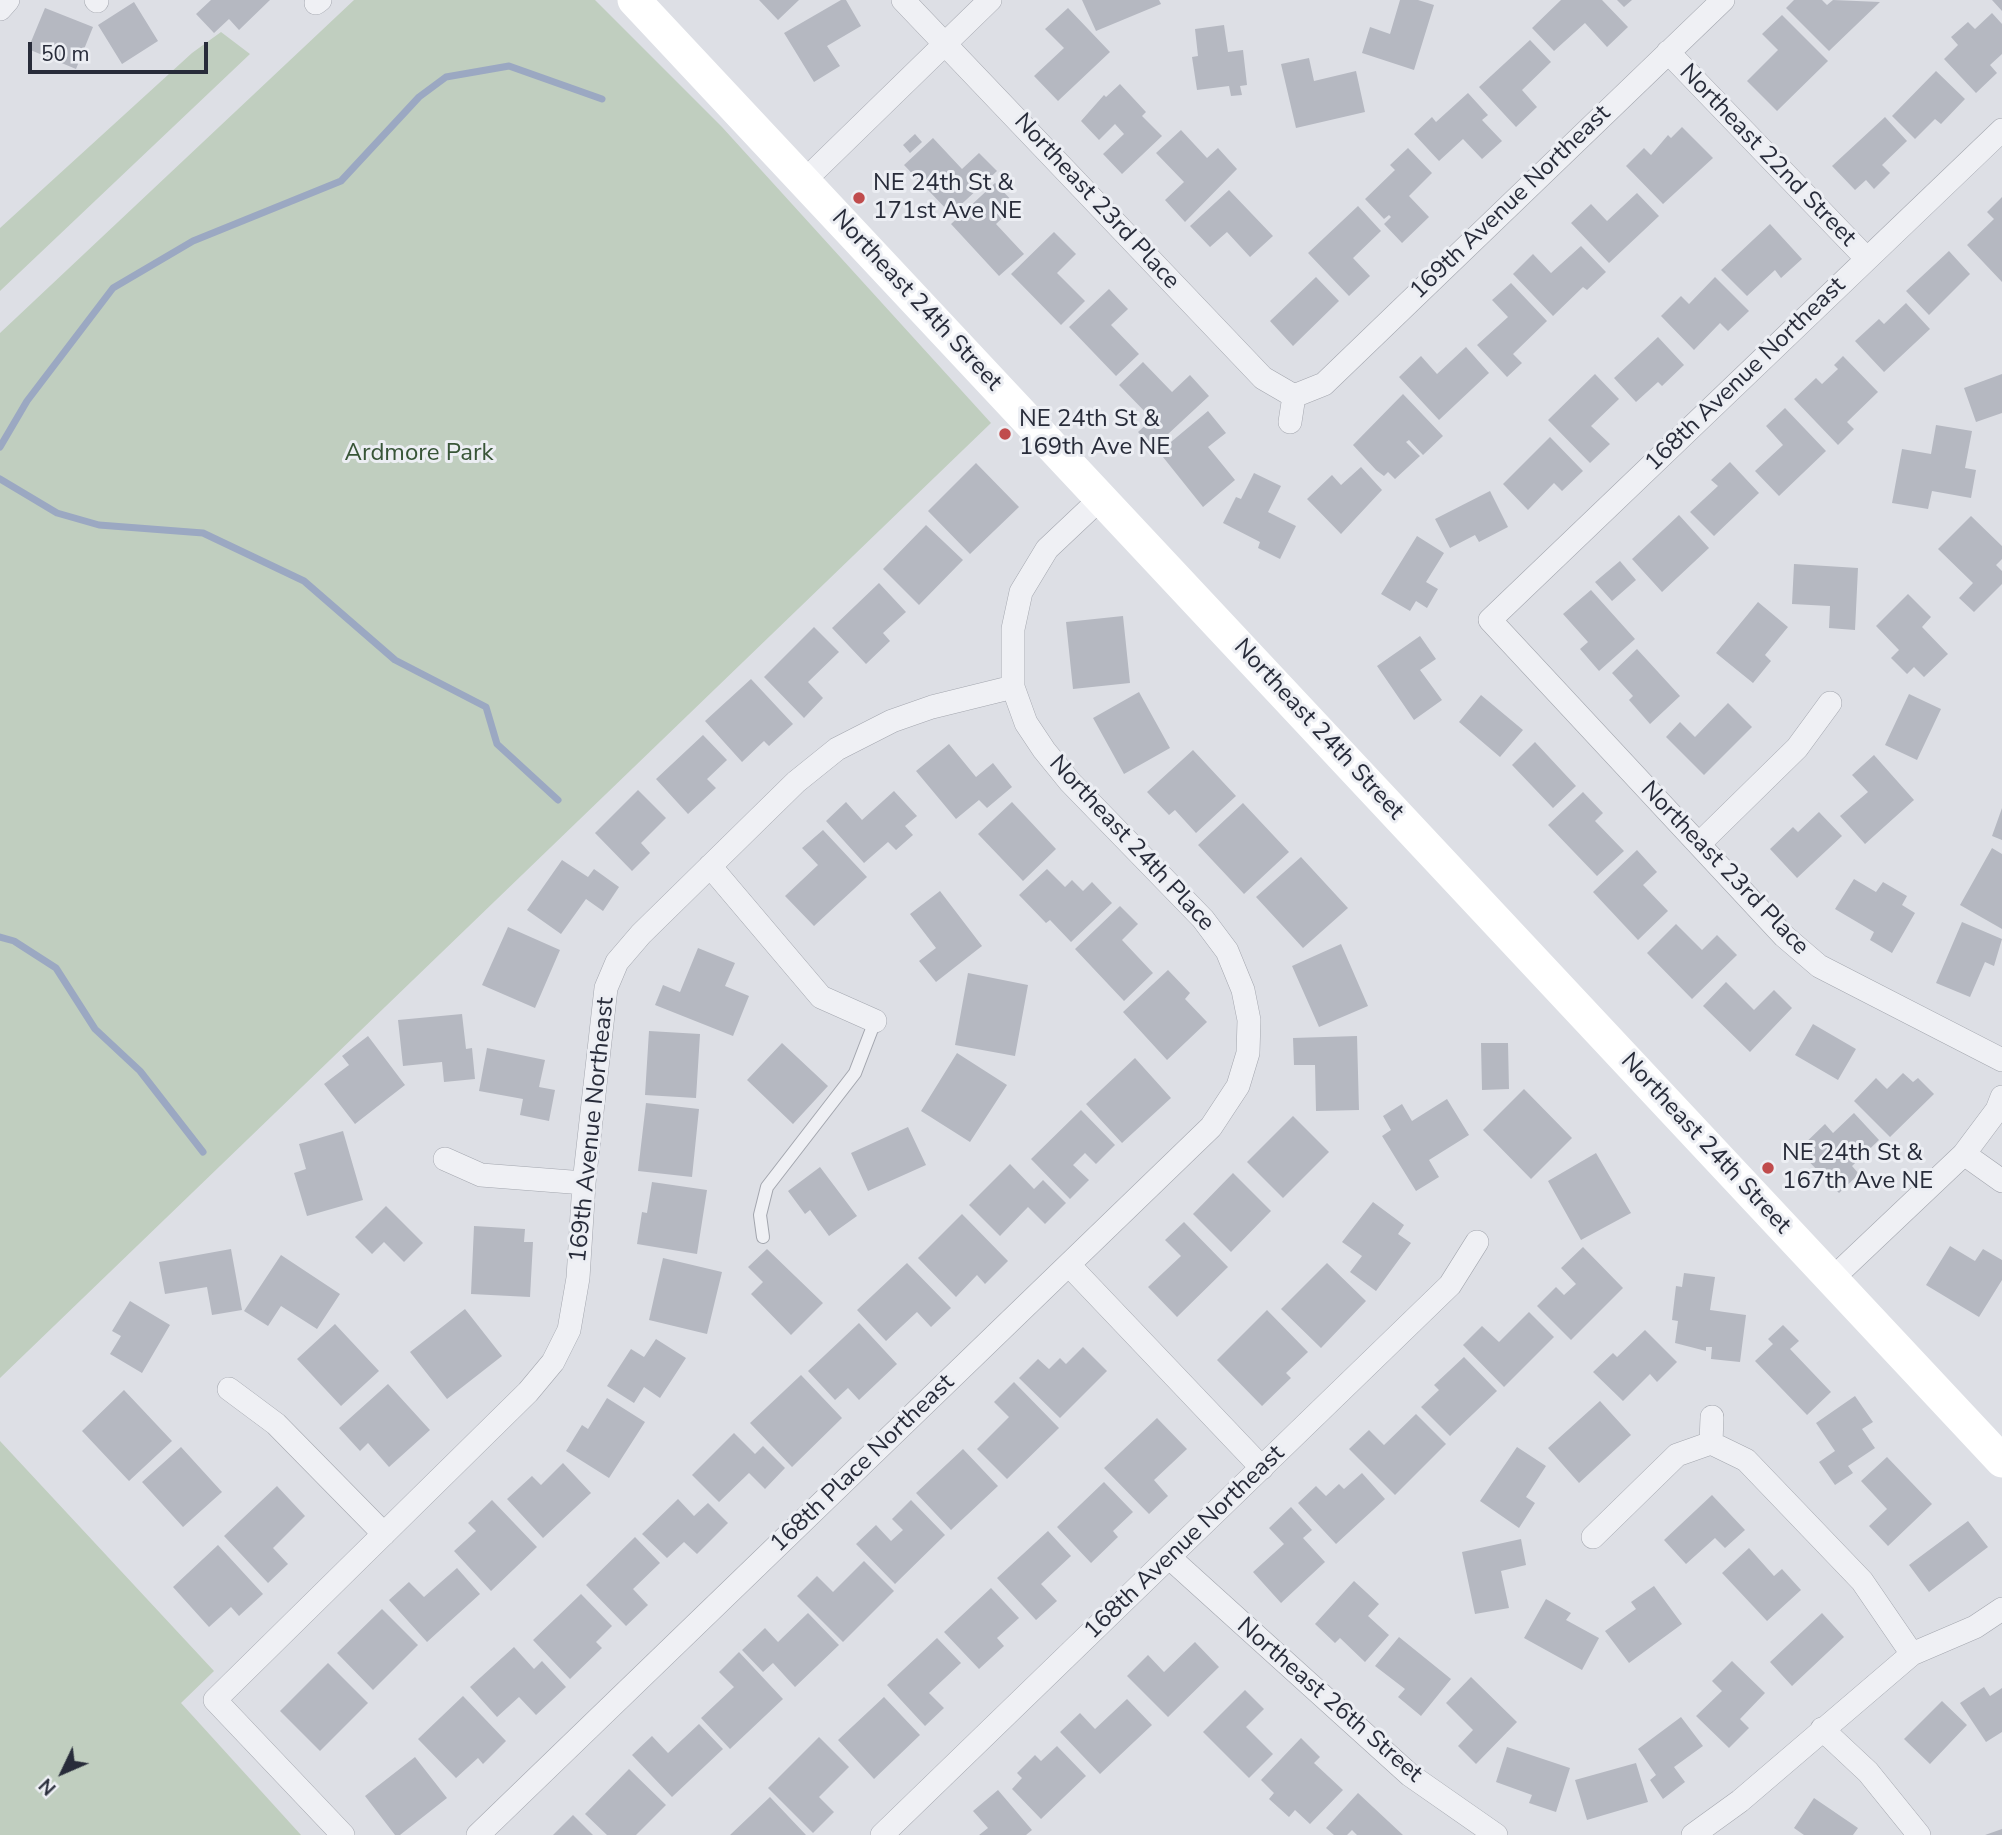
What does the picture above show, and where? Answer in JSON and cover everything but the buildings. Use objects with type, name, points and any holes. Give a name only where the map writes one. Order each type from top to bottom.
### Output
[{"type":"main road","name":"Northeast 24th Street","points":[[634,0],[2002,1461]]},
{"type":"street","points":[[0,9],[8,0]]},
{"type":"street","name":"Northeast 23rd Place","points":[[903,0],[1263,378],[1294,396]]},
{"type":"street","points":[[804,181],[990,0]]},
{"type":"street","name":"169th Avenue Northeast","points":[[1294,396],[1324,384],[1723,0]]},
{"type":"street","name":"Northeast 22nd Street","points":[[1668,52],[1867,259]]},
{"type":"street","name":"168th Avenue Northeast","points":[[1490,620],[2002,130]]},
{"type":"street","points":[[1290,422],[1294,396]]},
{"type":"street","points":[[1013,687],[1013,629],[1021,592],[1047,549],[1100,499]]},
{"type":"street","name":"Northeast 23rd Place","points":[[1490,620],[1784,936],[1819,966],[2002,1060]]},
{"type":"street","name":"169th Avenue Northeast","points":[[343,1835],[215,1700],[528,1392],[553,1362],[569,1330],[578,1278],[584,1183],[606,988],[617,962],[641,934],[796,782],[837,749],[892,721],[1013,687]]},
{"type":"street","name":"Northeast 24th Place","points":[[1013,687],[1026,723],[1044,750],[1070,782],[1203,919],[1227,951],[1242,990],[1249,1020],[1248,1053],[1238,1086]]},
{"type":"street","points":[[1699,844],[1797,748],[1829,703]]},
{"type":"street","points":[[710,866],[821,997],[875,1021]]},
{"type":"street","name":"168th Place Northeast","points":[[478,1835],[1211,1127],[1238,1086]]},
{"type":"street","points":[[1832,1279],[1964,1154],[1997,1110],[2002,1097]]},
{"type":"street","points":[[1964,1154],[2002,1181]]},
{"type":"street","points":[[445,1159],[481,1175],[584,1183]]},
{"type":"street","name":"168th Avenue Northeast","points":[[882,1835],[1450,1285],[1477,1242]]},
{"type":"street","points":[[1069,1265],[1262,1468]]},
{"type":"street","points":[[229,1389],[276,1424],[384,1534]]},
{"type":"street","points":[[1711,1443],[1712,1417]]},
{"type":"street","points":[[1593,1537],[1677,1455],[1711,1443],[1746,1460],[1852,1571],[1912,1654]]},
{"type":"street","name":"Northeast 26th Street","points":[[1170,1558],[1410,1775],[1496,1835]]},
{"type":"street","points":[[1693,1835],[1740,1801],[1912,1654],[1975,1627],[2002,1609]]},
{"type":"street","points":[[1822,1729],[1868,1772],[1919,1835]]},
{"type":"lane","points":[[763,1237],[760,1215],[767,1187],[833,1106],[855,1073],[875,1021]]},
{"type":"green space","name":"Ardmore Park","points":[[354,0],[595,0],[722,127],[991,423],[0,1378],[0,333]]},
{"type":"green space","points":[[221,32],[250,54],[0,291],[0,228],[192,53]]},
{"type":"green space","points":[[0,1441],[214,1671],[181,1703],[301,1835],[0,1835]]},
{"type":"waterway","points":[[0,447],[27,401],[113,288],[193,241],[341,181],[419,97],[446,77],[509,66],[602,99]]},
{"type":"waterway","points":[[0,479],[57,513],[99,525],[203,533],[304,581],[395,660],[486,707],[497,744],[558,800]]},
{"type":"waterway","points":[[0,937],[14,941],[56,968],[95,1029],[140,1071],[203,1152]]},
{"type":"place","name":"NE 24th St & 171st Ave NE","points":[[859,198]]},
{"type":"place","name":"NE 24th St & 169th Ave NE","points":[[1005,434]]},
{"type":"place","name":"NE 24th St & 167th Ave NE","points":[[1768,1168]]}]
